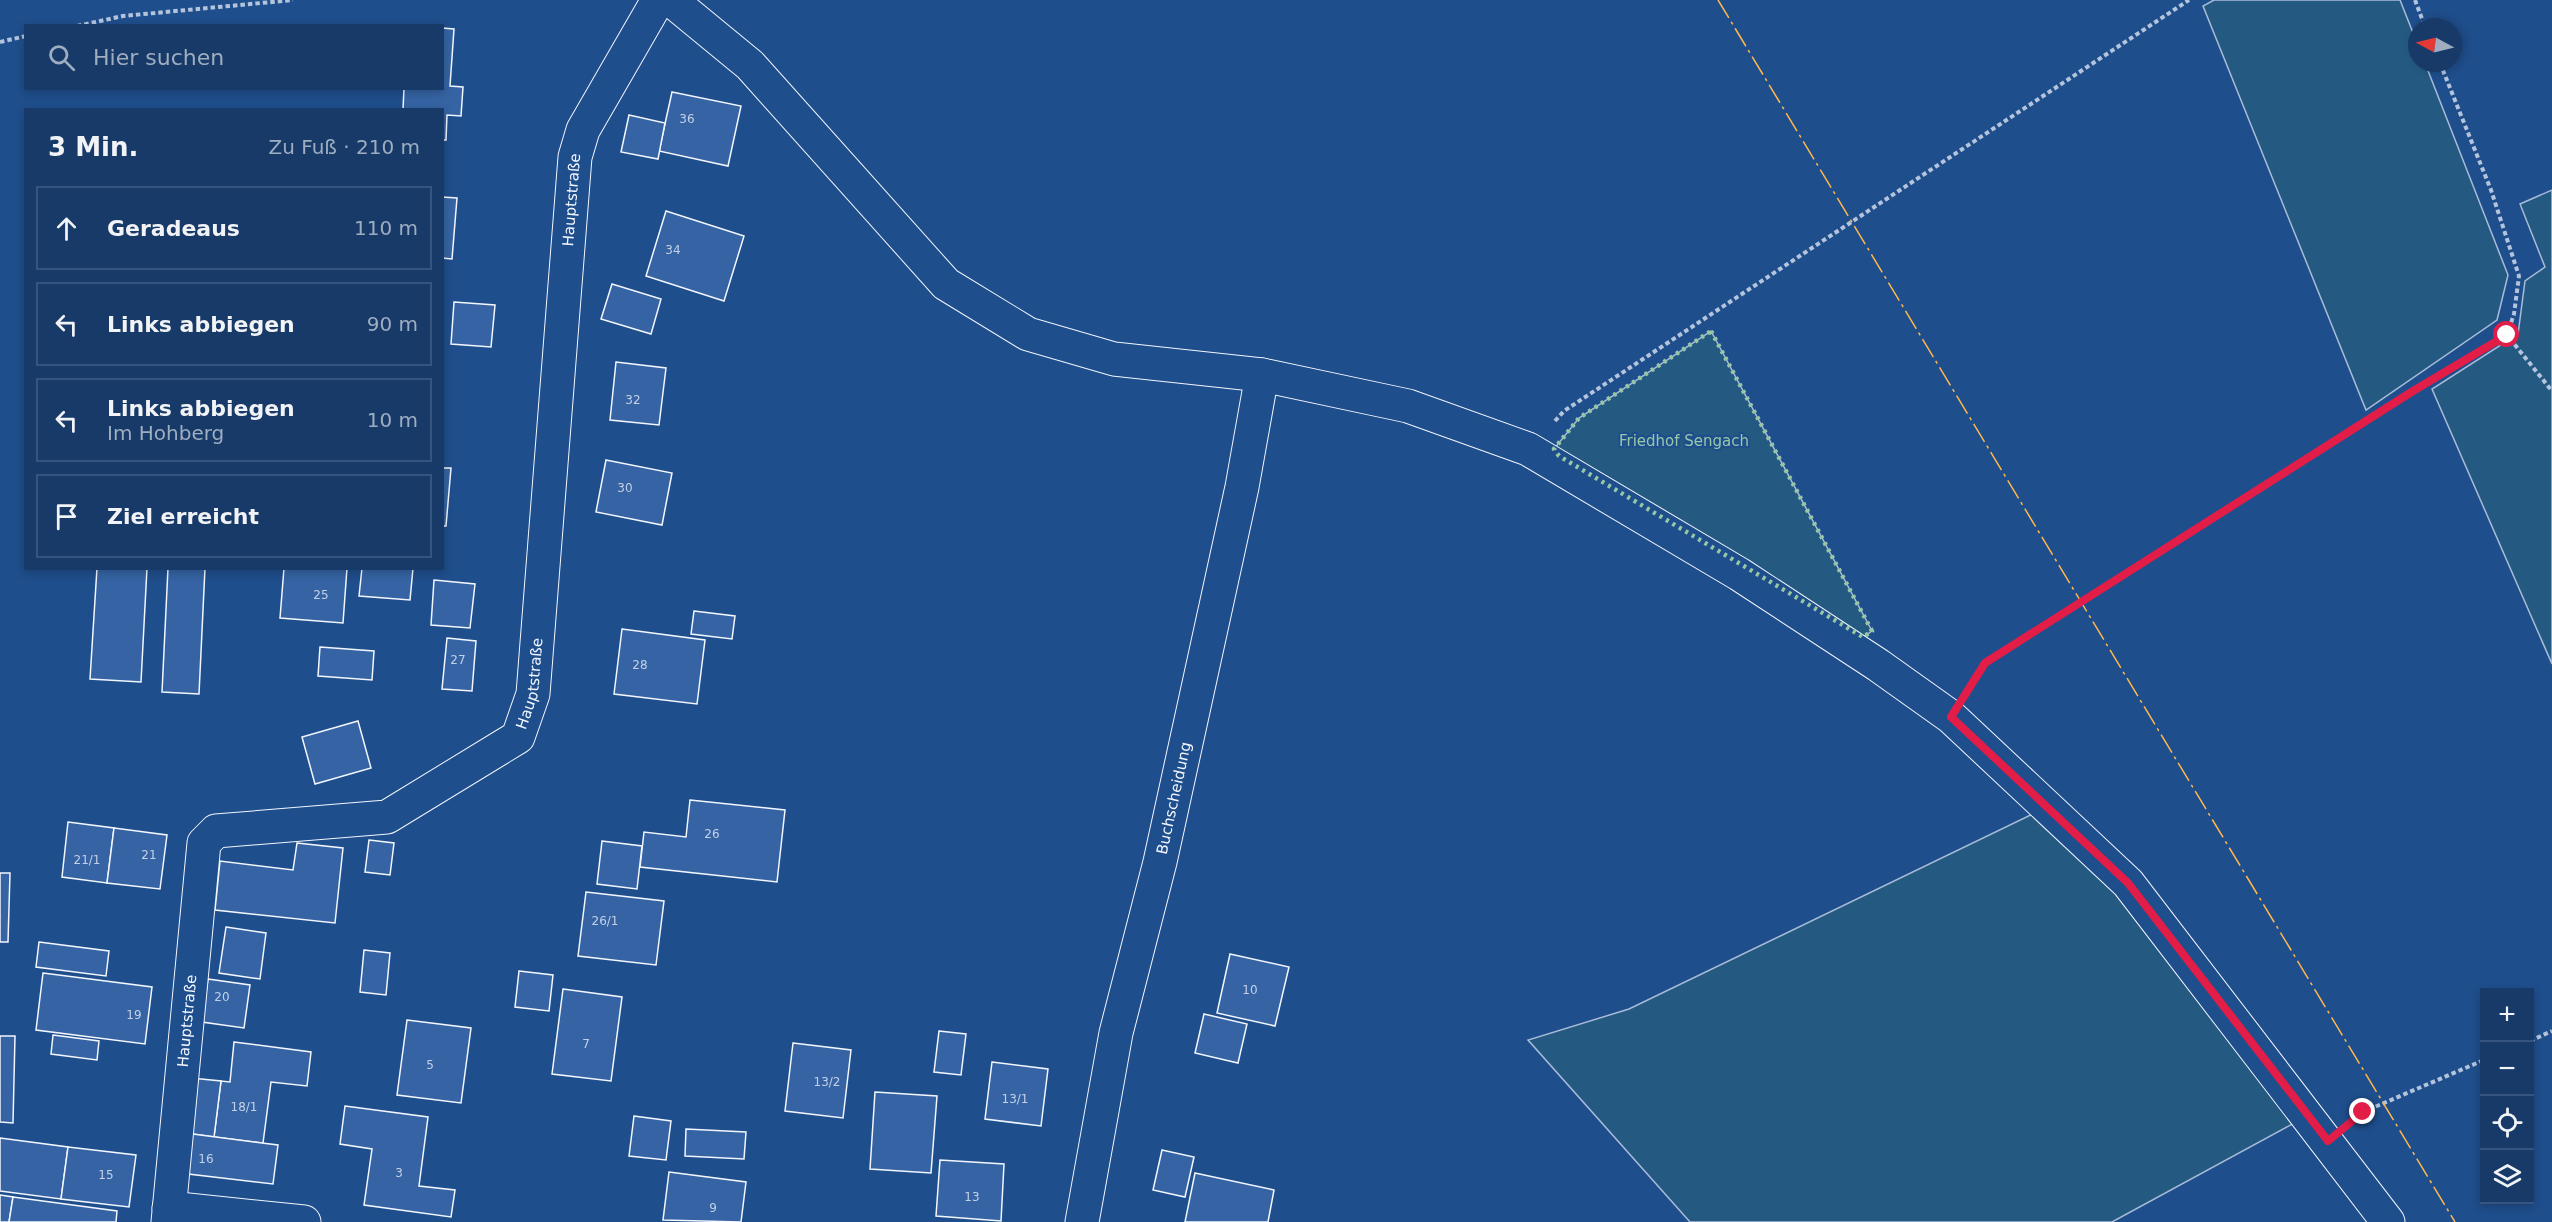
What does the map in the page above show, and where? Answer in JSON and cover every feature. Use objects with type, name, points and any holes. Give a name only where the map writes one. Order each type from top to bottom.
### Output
[{"type":"street","name":"Hauptstraße","points":[[168,1215],[204,843],[216,831],[387,817],[518,737],[533,694],[575,157],[583,130],[658,0]]},
{"type":"street","points":[[671,0],[750,65],[946,285],[1028,334],[1103,356],[1262,375],[1408,406],[1528,449],[1738,574],[1878,665],[1951,717],[2128,883],[2388,1222]]},
{"type":"street","name":"Buchscheidung","points":[[1082,1222],[1116,1033],[1160,862],[1242,487],[1262,375]]},
{"type":"street","points":[[168,1215],[304,1222]]},
{"type":"path","points":[[86,24],[123,16],[293,0]]},
{"type":"path","points":[[1528,449],[1564,411],[2189,0]]},
{"type":"path","points":[[2415,0],[2422,18]]},
{"type":"path","points":[[0,42],[24,36]]},
{"type":"path","points":[[1951,717],[1985,663],[2413,391],[2507,335],[2514,314],[2518,276],[2491,190],[2444,72]]},
{"type":"path","points":[[2507,335],[2552,391]]},
{"type":"path","points":[[2534,1039],[2552,1031]]},
{"type":"path","points":[[2328,1141],[2363,1112],[2480,1062]]},
{"type":"green space","points":[[2214,0],[2400,0],[2408,20],[2408,72],[2429,72],[2508,275],[2497,320],[2366,410],[2203,6]]},
{"type":"green space","points":[[2552,190],[2552,664],[2432,389],[2518,334],[2525,281],[2545,267],[2520,204]]},
{"type":"green space","name":"Friedhof Sengach","points":[[1711,331],[1872,631],[1863,637],[1554,449],[1579,418]]},
{"type":"green space","points":[[2037,812],[2127,898],[2298,1121],[2112,1222],[1690,1222],[1528,1040],[1629,1009]]},
{"type":"building","points":[[444,28],[454,29],[450,86],[463,87],[461,116],[447,115],[446,140],[444,140],[444,108],[403,108],[404,90],[444,90]]},
{"type":"building","points":[[672,92],[741,106],[728,166],[659,151]]},
{"type":"building","points":[[629,115],[665,123],[658,159],[621,152]]},
{"type":"building","points":[[444,197],[457,198],[452,259],[444,258]]},
{"type":"building","points":[[666,211],[744,236],[724,301],[646,276]]},
{"type":"building","points":[[612,284],[661,299],[651,334],[601,319]]},
{"type":"building","points":[[454,302],[495,305],[491,347],[451,344]]},
{"type":"building","points":[[616,362],[666,368],[659,425],[610,420]]},
{"type":"building","points":[[606,460],[672,473],[662,525],[596,512]]},
{"type":"building","points":[[444,468],[451,468],[446,526],[444,526]]},
{"type":"building","points":[[97,570],[147,570],[141,682],[90,679]]},
{"type":"building","points":[[168,570],[205,570],[199,694],[162,692]]},
{"type":"building","points":[[284,570],[347,570],[343,623],[280,618]]},
{"type":"building","points":[[362,570],[413,570],[410,600],[359,596]]},
{"type":"building","points":[[434,580],[475,584],[470,628],[431,625]]},
{"type":"building","points":[[694,611],[735,616],[732,639],[691,634]]},
{"type":"building","points":[[622,629],[705,640],[697,704],[614,694]]},
{"type":"building","points":[[447,638],[476,641],[472,691],[442,689]]},
{"type":"building","points":[[320,647],[374,651],[372,680],[318,676]]},
{"type":"building","points":[[358,721],[371,768],[315,784],[302,737]]},
{"type":"building","points":[[690,800],[785,810],[777,882],[640,867],[644,832],[686,837]]},
{"type":"building","points":[[68,822],[114,828],[107,883],[62,877]]},
{"type":"building","points":[[114,828],[167,835],[160,889],[107,883]]},
{"type":"building","points":[[369,840],[394,843],[390,875],[365,872]]},
{"type":"building","points":[[602,841],[642,846],[637,889],[597,884]]},
{"type":"building","points":[[297,843],[343,848],[335,923],[215,910],[220,861],[293,870]]},
{"type":"building","points":[[0,873],[10,873],[8,942],[0,942]]},
{"type":"building","points":[[586,892],[664,901],[656,965],[578,956]]},
{"type":"building","points":[[226,927],[266,933],[260,979],[219,973]]},
{"type":"building","points":[[39,942],[109,951],[106,976],[36,967]]},
{"type":"building","points":[[364,950],[390,953],[386,995],[360,992]]},
{"type":"building","points":[[1230,954],[1289,967],[1275,1026],[1217,1013]]},
{"type":"building","points":[[519,971],[553,975],[549,1011],[515,1007]]},
{"type":"building","points":[[43,973],[152,987],[145,1044],[36,1030]]},
{"type":"building","points":[[208,979],[250,985],[244,1028],[202,1022]]},
{"type":"building","points":[[563,989],[622,997],[611,1081],[552,1074]]},
{"type":"building","points":[[1204,1014],[1247,1024],[1238,1063],[1195,1053]]},
{"type":"building","points":[[407,1020],[471,1028],[461,1103],[397,1095]]},
{"type":"building","points":[[939,1031],[966,1034],[961,1075],[934,1072]]},
{"type":"building","points":[[53,1035],[99,1041],[97,1060],[51,1054]]},
{"type":"building","points":[[0,1036],[15,1036],[13,1123],[0,1122]]},
{"type":"building","points":[[234,1042],[311,1052],[307,1086],[271,1082],[263,1143],[214,1137],[221,1081],[230,1082]]},
{"type":"building","points":[[793,1043],[851,1050],[843,1118],[785,1111]]},
{"type":"building","points":[[992,1062],[1048,1069],[1041,1126],[985,1119]]},
{"type":"building","points":[[191,1078],[221,1081],[214,1137],[185,1133]]},
{"type":"building","points":[[875,1092],[937,1096],[931,1173],[870,1169]]},
{"type":"building","points":[[345,1106],[428,1117],[419,1186],[455,1190],[451,1217],[364,1205],[372,1149],[340,1144]]},
{"type":"building","points":[[634,1116],[671,1121],[666,1160],[629,1156]]},
{"type":"building","points":[[686,1129],[746,1132],[744,1159],[685,1156]]},
{"type":"building","points":[[185,1133],[278,1145],[273,1184],[180,1173]]},
{"type":"building","points":[[0,1138],[68,1147],[61,1199],[0,1191]]},
{"type":"building","points":[[68,1147],[136,1155],[129,1207],[61,1199]]},
{"type":"building","points":[[1162,1150],[1194,1157],[1185,1197],[1153,1190]]},
{"type":"building","points":[[940,1160],[1004,1164],[1001,1221],[936,1216]]},
{"type":"building","points":[[669,1172],[746,1182],[741,1222],[663,1220]]},
{"type":"building","points":[[1195,1173],[1274,1190],[1268,1222],[1185,1222]]},
{"type":"building","points":[[0,1195],[13,1197],[9,1222],[0,1222]]},
{"type":"building","points":[[13,1197],[117,1211],[116,1222],[9,1222]]},
{"type":"hedge","points":[[1711,331],[1872,631],[1863,637],[1559,456],[1554,449],[1579,418],[1711,331]]},
{"type":"power","points":[[1718,0],[2455,1222]]},
{"type":"route","points":[[2363,1112],[2328,1141],[2128,883],[1951,717],[1985,663],[2413,391],[2507,335]]}]
